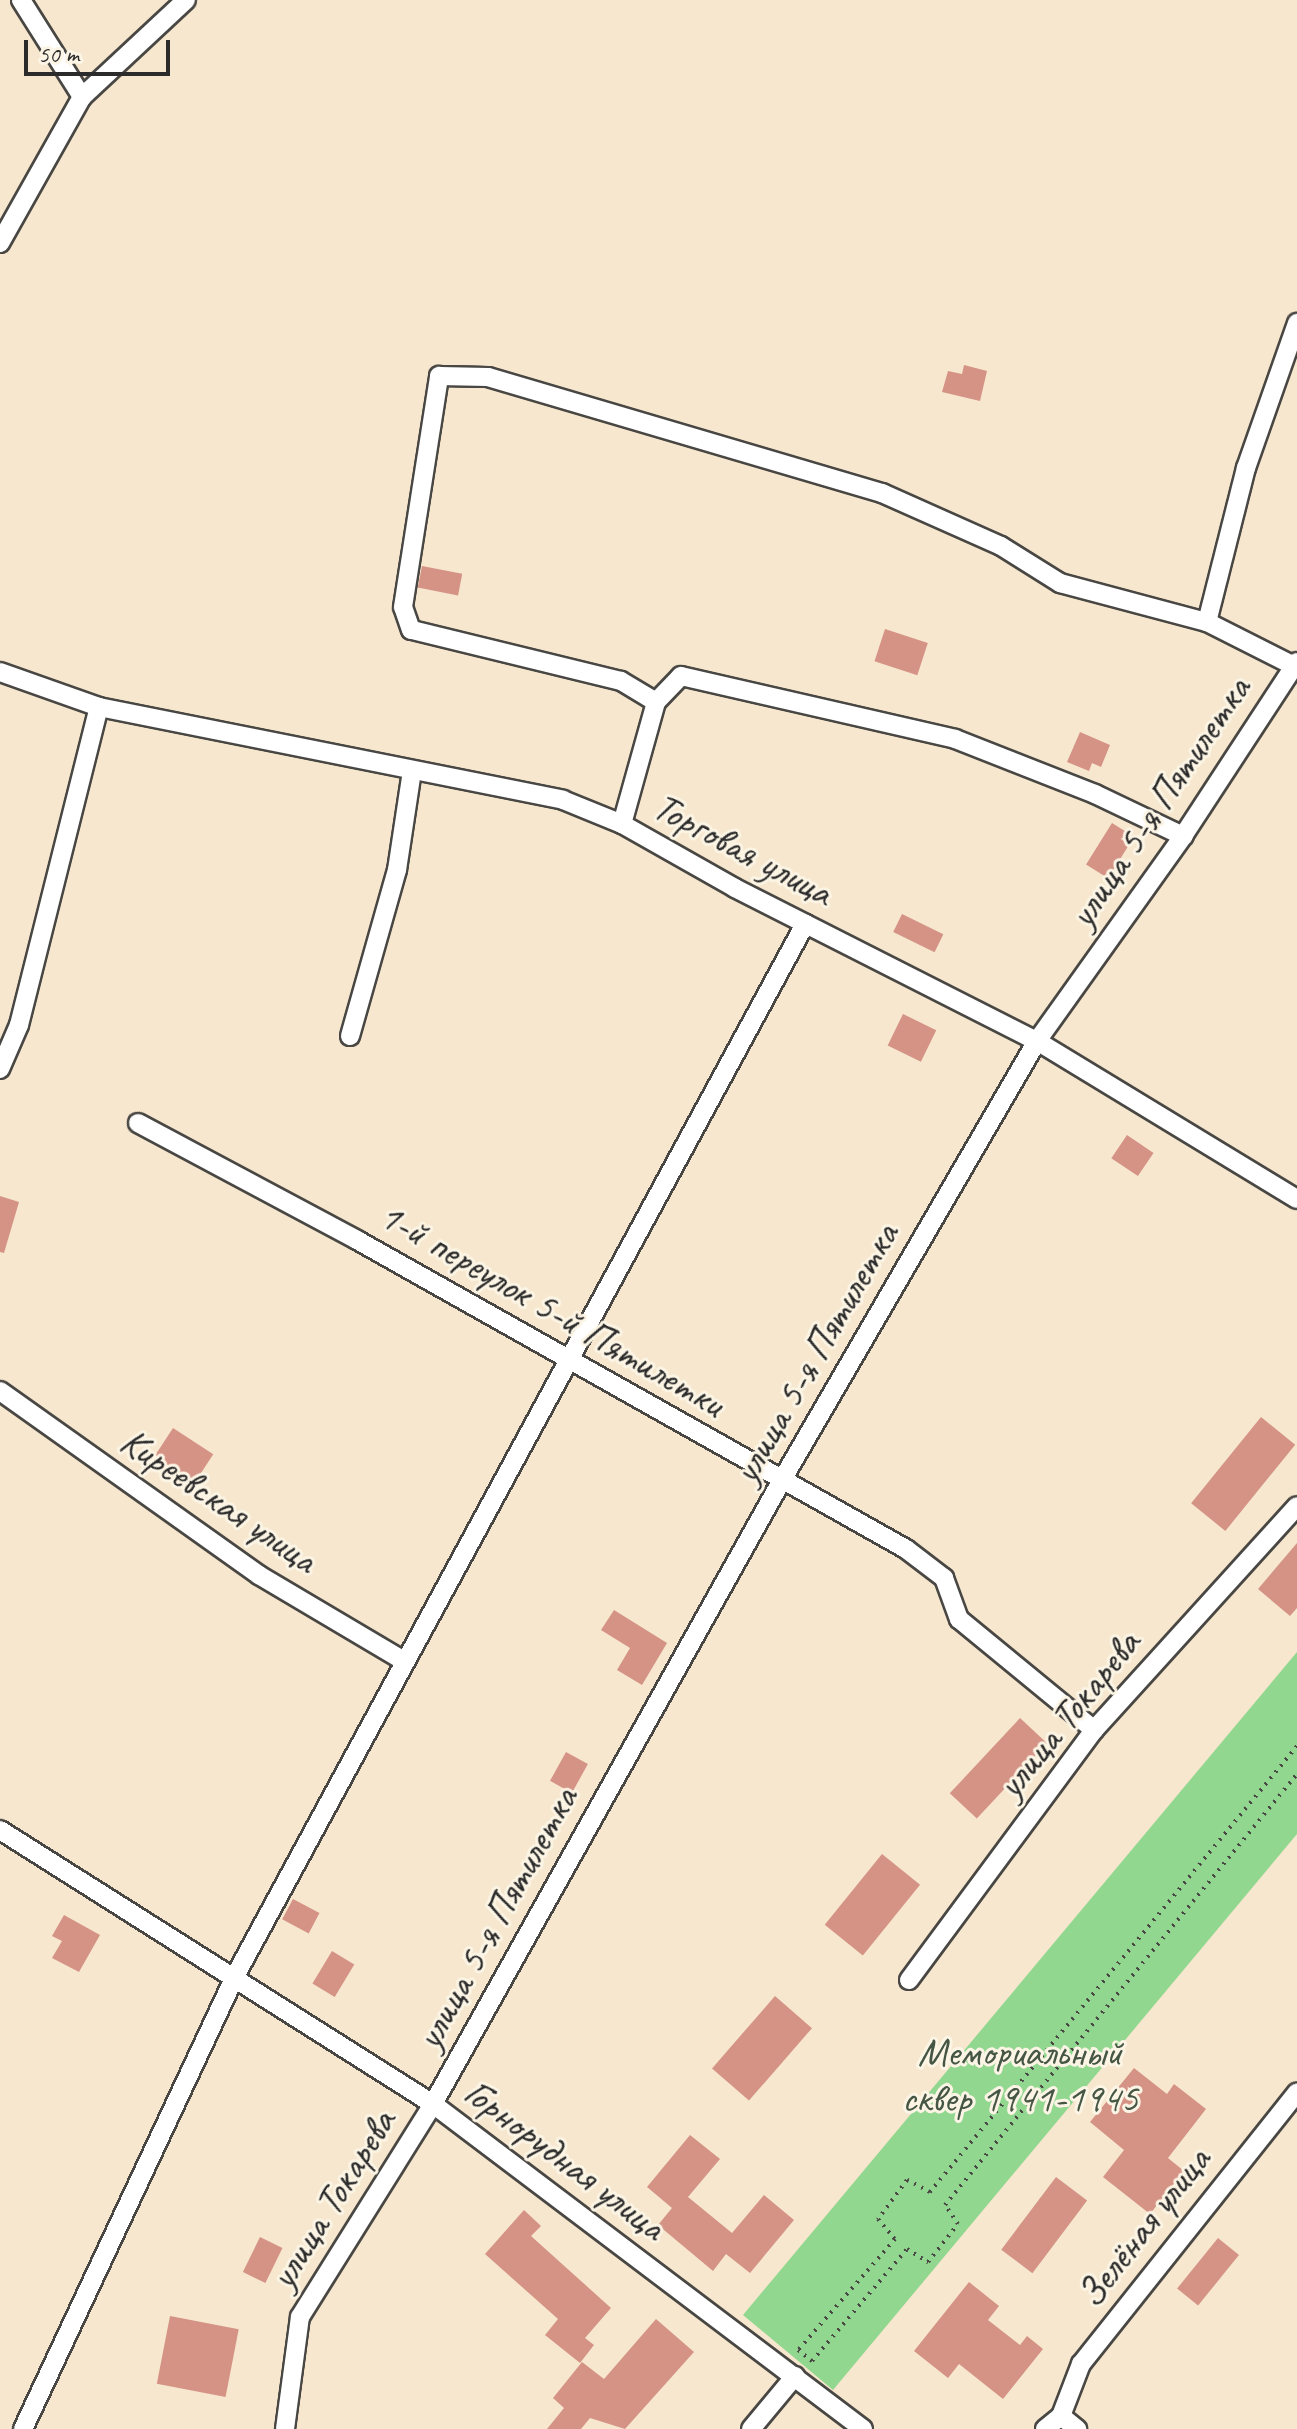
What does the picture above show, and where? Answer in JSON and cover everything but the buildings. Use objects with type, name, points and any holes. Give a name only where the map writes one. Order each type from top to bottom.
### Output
[{"type":"street","points":[[21,0],[82,97]]},
{"type":"street","points":[[0,243],[82,97],[186,0]]},
{"type":"street","points":[[1207,622],[1246,468],[1297,323]]},
{"type":"street","points":[[656,702],[621,681],[411,630],[403,607],[439,376],[488,377],[868,488],[1001,546],[1060,583],[1207,622],[1296,664]]},
{"type":"street","name":"улица 5-я Пятилетка","points":[[433,2104],[782,1480],[1037,1041],[1183,836],[1296,664]]},
{"type":"street","name":"Торговая улица","points":[[0,672],[99,707],[563,800],[622,824],[805,924],[1037,1041],[1297,1199]]},
{"type":"street","points":[[622,824],[656,702],[681,676],[865,715],[955,739],[1095,794],[1183,836]]},
{"type":"street","points":[[0,1069],[19,1025],[99,707]]},
{"type":"street","points":[[350,1036],[397,870],[412,771]]},
{"type":"street","points":[[23,2429],[234,1978],[402,1660],[805,924]]},
{"type":"street","points":[[0,1025],[19,1025]]},
{"type":"street","name":"1-й переулок 5-й Пятилетки","points":[[138,1123],[357,1240],[567,1362],[906,1549],[944,1578],[959,1619],[1094,1730]]},
{"type":"street","name":"Киреевская улица","points":[[0,1391],[259,1575],[402,1660]]},
{"type":"street","name":"улица Токарева","points":[[909,1980],[1094,1730],[1297,1506]]},
{"type":"street","name":"Горнорудная улица","points":[[0,1830],[433,2104],[863,2429]]},
{"type":"street","name":"Зелёная улица","points":[[1061,2416],[1081,2364],[1297,2092]]},
{"type":"street","name":"улица Токарева","points":[[285,2429],[300,2317],[433,2104]]},
{"type":"street","points":[[751,2429],[795,2376]]},
{"type":"street","points":[[1045,2429],[1061,2416],[1077,2429]]},
{"type":"path","points":[[1297,1746],[930,2192],[907,2180],[878,2219],[895,2239],[798,2350],[812,2361],[907,2249],[928,2262],[958,2224],[945,2205],[1297,1774]]},
{"type":"green space","name":"Мемориальный сквер 1941-1945","points":[[1297,1652],[1297,1834],[833,2390],[743,2315]]}]
